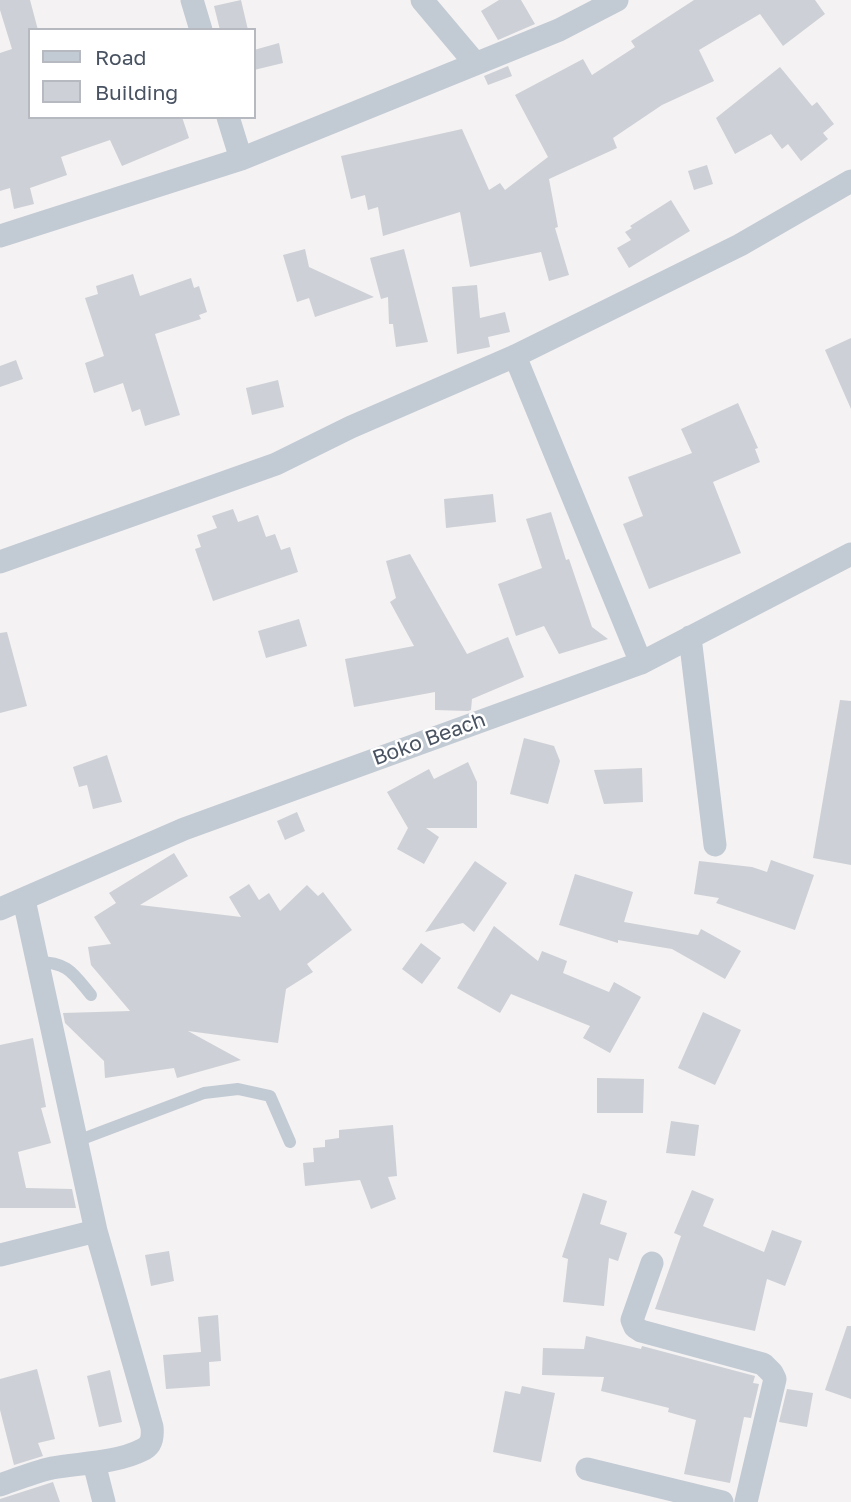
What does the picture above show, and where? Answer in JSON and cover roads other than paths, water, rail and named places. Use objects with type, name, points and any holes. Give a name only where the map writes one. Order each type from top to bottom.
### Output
[{"type":"street","points":[[192,0],[200,28]]},
{"type":"street","points":[[422,0],[475,63]]},
{"type":"street","points":[[0,236],[241,159],[559,30],[617,0]]},
{"type":"street","points":[[229,119],[241,159]]},
{"type":"street","points":[[0,562],[276,464],[351,427],[515,356],[740,245],[851,181]]},
{"type":"street","points":[[515,356],[641,663]]},
{"type":"street","name":"Boko Beach","points":[[0,909],[184,829],[641,663],[851,554]]},
{"type":"street","points":[[690,638],[715,845]]},
{"type":"street","points":[[0,1485],[51,1468],[94,1463],[141,1451],[153,1436],[96,1231],[24,900]]},
{"type":"street","points":[[0,1255],[96,1231]]},
{"type":"street","points":[[652,1263],[632,1320],[635,1327],[641,1331],[763,1364],[775,1379],[746,1502]]},
{"type":"street","points":[[94,1463],[104,1502]]},
{"type":"street","points":[[587,1469],[722,1502]]},
{"type":"lane","points":[[37,962],[51,962],[71,970],[91,995]]},
{"type":"lane","points":[[77,1142],[204,1093],[238,1089],[270,1096],[290,1142]]}]
